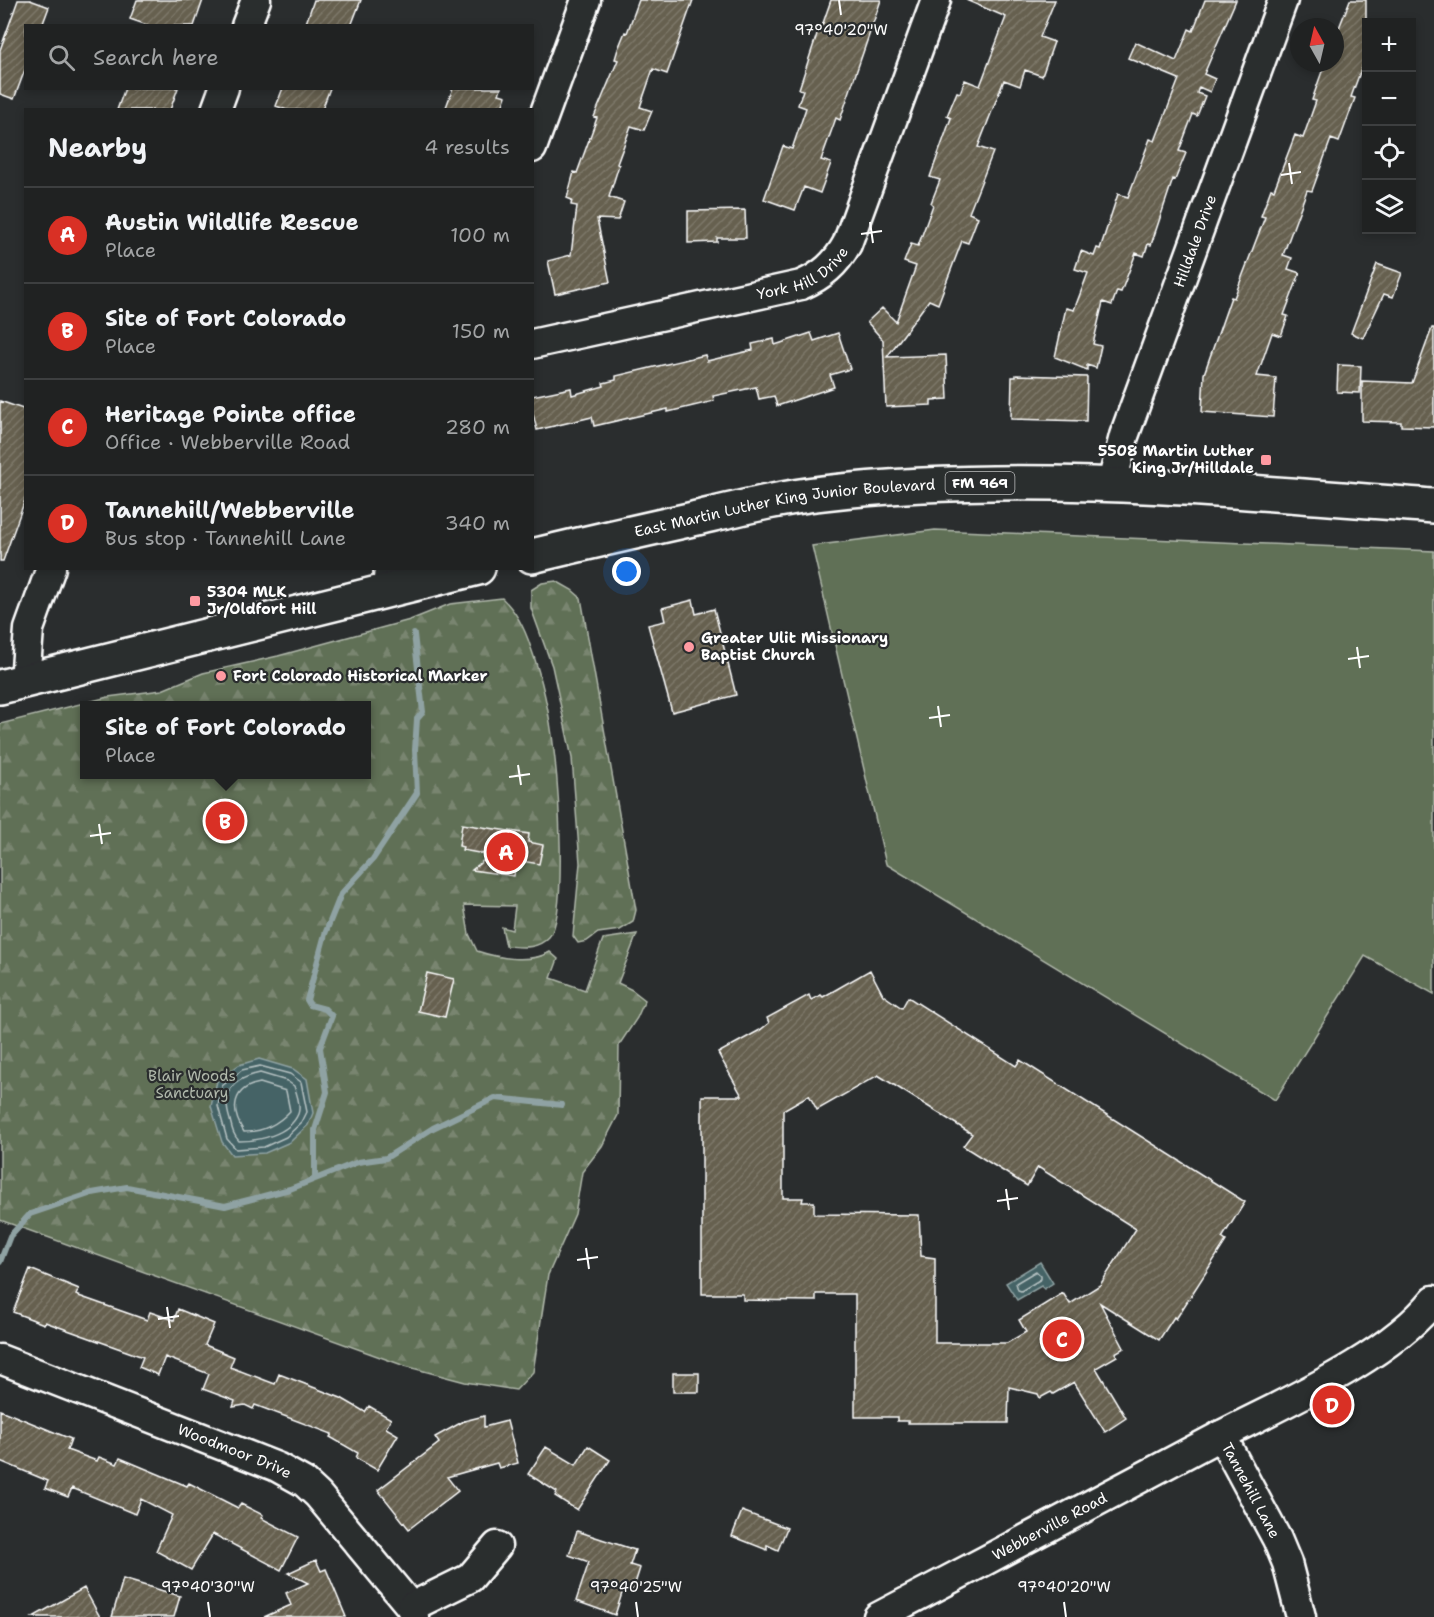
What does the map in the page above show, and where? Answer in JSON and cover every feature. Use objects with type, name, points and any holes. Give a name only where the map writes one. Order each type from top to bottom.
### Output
[{"type":"main road","name":"East Martin Luther King Junior Boulevard","points":[[534,556],[733,510],[821,494],[919,484],[1112,483],[1434,506]]},
{"type":"main road","points":[[12,684],[388,580],[463,570]]},
{"type":"street","points":[[247,24],[256,0]]},
{"type":"street","points":[[534,143],[586,0]]},
{"type":"street","name":"York Hill Drive","points":[[534,344],[801,285],[817,278],[832,266],[847,244],[936,0]]},
{"type":"street","name":"Hilldale Drive","points":[[1112,483],[1124,436],[1284,0]]},
{"type":"street","points":[[217,108],[223,90]]},
{"type":"street","points":[[12,684],[50,570]]},
{"type":"street","name":"Tannehill Lane","points":[[1301,1617],[1287,1563],[1277,1539],[1221,1435],[1361,1360],[1395,1338],[1434,1300]]},
{"type":"street","name":"Woodmoor Drive","points":[[0,1359],[277,1467],[304,1482],[333,1511],[413,1612]]},
{"type":"street","name":"Webberville Road","points":[[878,1617],[1221,1435]]},
{"type":"street","points":[[413,1612],[470,1578],[497,1546]]},
{"type":"green space","points":[[935,530],[1434,551],[1434,994],[1365,956],[1275,1100],[886,864],[812,546]]},
{"type":"green space","points":[[556,581],[581,598],[636,910],[633,922],[620,930],[598,933],[587,941],[578,943],[573,936],[580,863],[572,758],[552,666],[531,608],[531,590],[542,583]]},
{"type":"green space","name":"Blair Woods Sanctuary","points":[[502,598],[520,621],[526,634],[546,699],[558,791],[560,877],[555,924],[549,937],[539,944],[523,947],[506,946],[502,927],[512,930],[515,906],[464,905],[469,934],[477,951],[504,958],[524,959],[550,952],[558,959],[551,978],[585,990],[603,939],[637,934],[618,983],[645,1000],[637,1018],[619,1045],[618,1115],[602,1146],[582,1172],[575,1214],[548,1275],[533,1372],[516,1390],[465,1382],[405,1366],[0,1220],[0,724],[80,704],[80,779],[371,779],[371,701],[92,701],[162,690],[203,673],[278,656],[410,620],[450,604]]},
{"type":"water","points":[[259,1059],[293,1069],[307,1079],[313,1113],[308,1125],[290,1142],[265,1153],[232,1155],[222,1142],[211,1106],[217,1081],[239,1065]]},
{"type":"water","points":[[1040,1262],[1053,1283],[1044,1289],[1041,1286],[1017,1300],[1006,1283]]},
{"type":"building","points":[[18,0],[30,0],[49,7],[43,24],[24,24],[24,72],[14,99],[0,94],[0,50]]},
{"type":"building","points":[[137,0],[203,0],[195,24],[144,24],[130,19]]},
{"type":"building","points":[[314,0],[361,0],[352,24],[306,24]]},
{"type":"building","points":[[639,0],[693,0],[667,74],[653,69],[640,107],[652,111],[644,130],[631,126],[617,164],[619,165],[609,197],[624,202],[618,220],[597,219],[610,282],[555,294],[548,261],[571,255],[577,206],[571,205],[572,200],[567,198],[574,172],[577,173],[597,118],[594,117],[618,60],[615,59],[618,49],[625,32],[627,33]]},
{"type":"building","points":[[831,0],[881,0],[840,120],[836,118],[821,160],[831,163],[820,193],[804,187],[795,210],[764,199],[783,146],[792,149],[806,108],[798,105],[803,90],[799,89],[819,28],[821,29]]},
{"type":"building","points":[[966,0],[1055,0],[1040,37],[1054,42],[1042,76],[1025,70],[1020,86],[1004,80],[978,147],[993,152],[969,213],[978,217],[968,243],[962,241],[938,304],[929,300],[887,357],[946,355],[948,399],[931,400],[931,405],[886,407],[883,340],[867,322],[882,308],[896,322],[916,266],[904,262],[911,244],[918,246],[940,180],[930,177],[951,118],[947,116],[965,80],[980,86],[1006,17]]},
{"type":"building","points":[[1205,0],[1236,0],[1204,74],[1215,79],[1210,92],[1199,87],[1197,93],[1205,96],[1197,116],[1193,114],[1179,151],[1186,153],[1175,180],[1173,179],[1151,245],[1148,244],[1144,256],[1136,253],[1121,292],[1117,291],[1112,305],[1103,302],[1093,344],[1101,346],[1096,368],[1087,365],[1087,370],[1055,357],[1066,308],[1074,310],[1088,273],[1075,269],[1081,251],[1094,256],[1097,248],[1100,249],[1118,194],[1128,197],[1150,139],[1155,141],[1179,79],[1128,58],[1135,42],[1176,61],[1189,29],[1193,31]]},
{"type":"building","points":[[1350,0],[1366,0],[1366,18],[1362,18],[1362,67],[1351,97],[1355,98],[1339,142],[1331,139],[1312,191],[1307,190],[1283,255],[1292,258],[1288,269],[1300,273],[1284,315],[1288,316],[1281,336],[1272,333],[1257,376],[1276,378],[1273,417],[1202,412],[1204,374],[1231,297],[1234,298],[1265,217],[1261,216],[1271,189],[1274,190],[1295,135],[1303,138],[1316,101],[1312,100],[1322,72],[1344,72],[1343,18]]},
{"type":"building","points":[[124,90],[177,90],[171,108],[118,108]]},
{"type":"building","points":[[282,90],[329,90],[323,108],[276,106]]},
{"type":"building","points":[[452,90],[500,90],[499,94],[506,96],[502,108],[446,108]]},
{"type":"building","points":[[745,210],[746,238],[717,238],[717,242],[688,243],[688,211]]},
{"type":"building","points":[[1377,264],[1402,273],[1393,297],[1384,294],[1363,338],[1351,333]]},
{"type":"building","points":[[1432,328],[1434,328],[1434,427],[1401,426],[1401,422],[1362,421],[1362,381],[1412,383]]},
{"type":"building","points":[[811,333],[814,341],[838,333],[850,369],[830,375],[834,387],[777,406],[774,396],[759,399],[756,387],[713,396],[714,401],[668,412],[668,409],[594,426],[592,417],[537,430],[534,418],[534,396],[571,388],[572,395],[604,386],[603,383],[616,380],[616,376],[705,355],[707,361],[753,350],[752,344],[774,339],[775,345]]},
{"type":"building","points":[[1338,365],[1361,366],[1360,393],[1337,392]]},
{"type":"building","points":[[1016,375],[1087,377],[1086,421],[1011,419],[1012,377]]},
{"type":"building","points":[[0,401],[24,409],[24,503],[3,561],[0,561]]},
{"type":"building","name":"Greater Ulit Missionary Baptist Church","points":[[693,600],[696,614],[714,609],[736,695],[672,712],[648,625],[665,621],[662,608]]},
{"type":"building","points":[[462,824],[529,834],[528,842],[543,845],[539,864],[516,860],[514,876],[472,870],[490,855],[462,850],[463,847],[459,846]]},
{"type":"building","points":[[870,970],[883,995],[902,1008],[908,997],[1016,1066],[1020,1060],[1245,1202],[1222,1238],[1226,1241],[1176,1319],[1174,1317],[1159,1340],[1100,1303],[1124,1348],[1115,1353],[1117,1356],[1096,1368],[1126,1418],[1105,1432],[1074,1382],[1053,1394],[1051,1392],[1040,1398],[1038,1394],[1009,1387],[1008,1423],[908,1423],[908,1421],[897,1421],[897,1417],[855,1417],[855,1294],[816,1294],[816,1301],[743,1300],[743,1294],[702,1294],[702,1096],[742,1096],[718,1053],[760,1030],[769,1023],[767,1018],[809,995],[811,1000],[821,995],[823,997]],"holes":[[[878,1075],[972,1134],[963,1146],[1027,1186],[1038,1167],[1136,1229],[1100,1285],[1070,1304],[1063,1293],[1019,1320],[1026,1332],[1007,1343],[935,1343],[935,1258],[921,1256],[919,1215],[814,1214],[814,1202],[802,1202],[803,1198],[783,1198],[783,1110],[809,1095],[817,1110]]]},
{"type":"building","points":[[427,973],[454,979],[445,1017],[418,1011]]},
{"type":"building","points":[[30,1269],[79,1289],[76,1295],[147,1320],[150,1312],[174,1320],[178,1309],[214,1324],[205,1345],[234,1357],[230,1367],[275,1384],[279,1374],[341,1398],[365,1412],[369,1406],[391,1419],[386,1428],[398,1435],[377,1470],[356,1458],[358,1453],[330,1437],[332,1434],[255,1405],[253,1409],[245,1405],[233,1407],[235,1401],[203,1389],[209,1374],[165,1357],[158,1375],[139,1367],[143,1357],[13,1312]]},
{"type":"building","points":[[673,1373],[699,1373],[699,1392],[673,1392]]},
{"type":"building","points":[[0,1410],[71,1439],[67,1450],[97,1461],[99,1457],[117,1464],[120,1458],[187,1486],[189,1483],[238,1508],[241,1504],[263,1515],[261,1518],[298,1537],[281,1570],[213,1534],[191,1570],[156,1551],[172,1515],[141,1499],[135,1514],[72,1488],[68,1497],[45,1488],[48,1481],[0,1461]]},
{"type":"building","points":[[484,1416],[484,1427],[507,1421],[518,1463],[499,1468],[497,1463],[447,1477],[458,1491],[409,1529],[378,1490],[439,1443],[435,1437],[464,1421]]},
{"type":"building","points":[[588,1446],[610,1460],[577,1510],[555,1496],[557,1492],[528,1474],[546,1447],[576,1465]]},
{"type":"building","points":[[742,1511],[787,1528],[778,1550],[767,1545],[767,1550],[732,1536]]},
{"type":"building","points":[[577,1531],[635,1550],[630,1565],[640,1568],[633,1590],[624,1587],[615,1615],[576,1601],[589,1562],[569,1555]]},
{"type":"building","points":[[316,1560],[321,1571],[326,1569],[346,1617],[264,1617],[291,1605],[286,1593],[308,1583],[288,1573]]},
{"type":"building","points":[[123,1579],[180,1596],[174,1617],[112,1617]]},
{"type":"building","points":[[84,1588],[100,1617],[33,1617]]},
{"type":"waterway","points":[[315,1179],[315,1130],[327,1092],[320,1048],[332,1016],[325,1009],[310,1005],[307,1000],[325,934],[341,894],[373,859],[417,793],[415,750],[417,719],[423,712],[414,634]]},
{"type":"waterway","points":[[0,1262],[10,1236],[30,1214],[92,1193],[127,1187],[225,1206],[290,1189],[358,1162],[386,1158],[433,1128],[495,1098],[562,1105]]},
{"type":"place","name":"5508 Martin Luther King Jr/Hilldale","points":[[1266,460]]},
{"type":"place","name":"5304 MLK Jr/Oldfort Hill","points":[[195,601]]},
{"type":"place","name":"Greater Ulit Missionary Baptist Church","points":[[689,647]]},
{"type":"place","name":"Fort Colorado Historical Marker","points":[[221,676]]},
{"type":"place","name":"Site of Fort Colorado","points":[[225,821]]},
{"type":"place","name":"Austin Wildlife Rescue","points":[[506,852]]},
{"type":"place","name":"Heritage Pointe office","points":[[1062,1339]]},
{"type":"place","name":"Tannehill/Webberville","points":[[1332,1405]]}]
